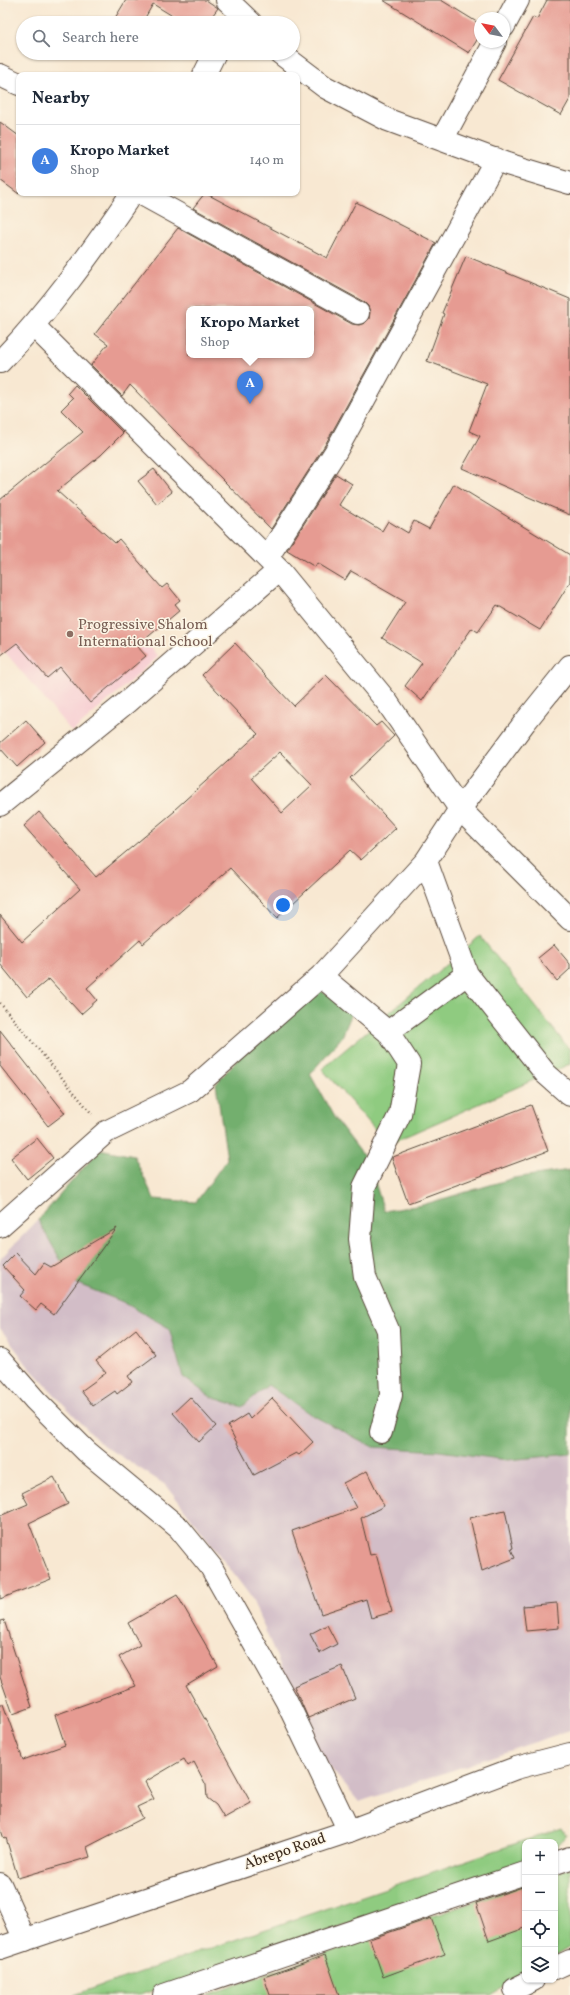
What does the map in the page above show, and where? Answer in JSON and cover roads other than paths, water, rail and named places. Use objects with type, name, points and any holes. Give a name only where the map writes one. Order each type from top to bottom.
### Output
[{"type":"street","points":[[510,15],[518,0]]},
{"type":"street","points":[[442,140],[492,48]]},
{"type":"street","points":[[206,72],[212,60]]},
{"type":"street","points":[[290,60],[332,90],[388,120],[496,159],[570,183]]},
{"type":"street","points":[[0,75],[16,83]]},
{"type":"street","points":[[0,804],[127,702],[273,564],[496,159]]},
{"type":"street","points":[[0,362],[34,326],[85,262],[130,196]]},
{"type":"street","points":[[145,196],[358,313]]},
{"type":"street","points":[[34,326],[273,564],[388,702],[460,809],[570,919]]},
{"type":"street","points":[[0,1226],[106,1132],[190,1091],[321,976],[426,861],[460,809],[524,722],[570,666]]},
{"type":"street","points":[[426,861],[467,974],[546,1074],[570,1095]]},
{"type":"street","points":[[388,1032],[467,974]]},
{"type":"street","points":[[321,976],[388,1032],[409,1064],[400,1114],[364,1187],[360,1238],[365,1277],[388,1330],[391,1395],[381,1432]]},
{"type":"street","points":[[0,1360],[35,1400],[86,1451],[179,1528],[211,1567],[286,1700],[349,1830]]},
{"type":"street","name":"Abrepo Road","points":[[0,1948],[349,1830],[516,1768],[570,1754]]},
{"type":"street","points":[[558,1862],[570,1858]]},
{"type":"street","points":[[164,1995],[522,1874]]},
{"type":"street","points":[[0,1884],[25,1940]]},
{"type":"street","points":[[558,1967],[570,1961]]},
{"type":"place","name":"Kropo Market","points":[[250,404]]},
{"type":"place","name":"Progressive Shalom International School","points":[[70,634]]}]
